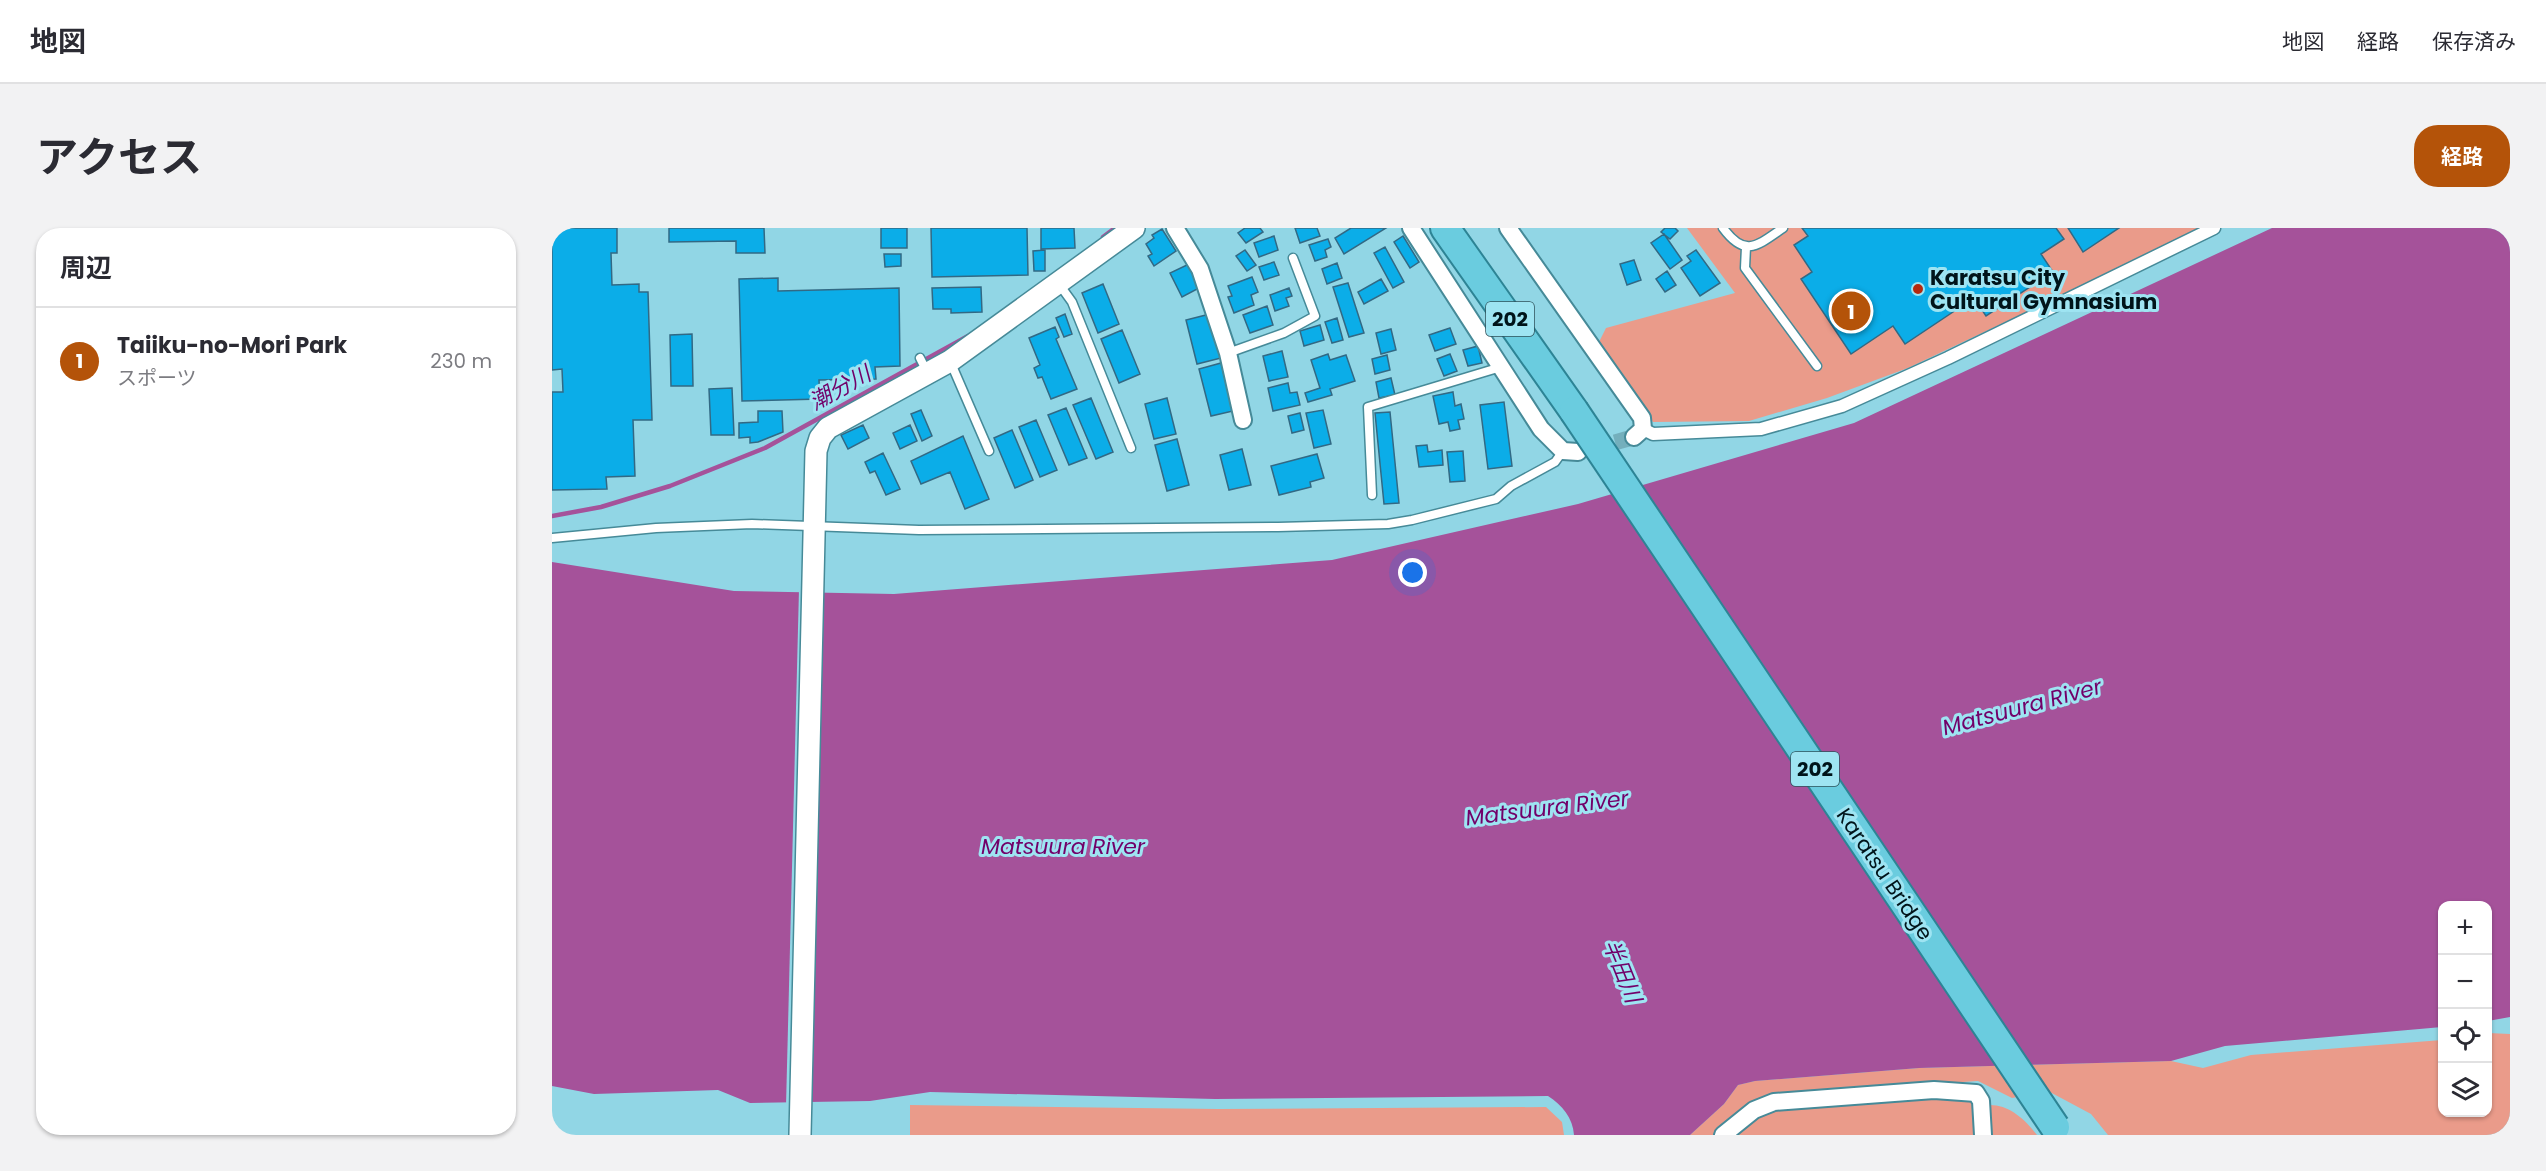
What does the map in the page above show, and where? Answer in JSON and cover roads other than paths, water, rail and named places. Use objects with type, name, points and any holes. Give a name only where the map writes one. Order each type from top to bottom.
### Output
[{"type":"highway","name":"202","points":[[1445,228],[1575,411]]},
{"type":"highway","name":"202","points":[[1469,228],[1575,411]]},
{"type":"highway","name":"Karatsu Bridge","points":[[1575,411],[2060,1133]]},
{"type":"street","points":[[800,1135],[816,451],[820,438],[828,428],[923,366],[950,361],[1134,228]]},
{"type":"street","points":[[1174,228],[1200,269],[1227,353],[1243,420]]},
{"type":"street","points":[[1411,228],[1541,429],[1571,452]]},
{"type":"street","points":[[1508,228],[1642,418],[1639,433],[1653,434],[1761,429],[1842,406],[1948,358],[2214,228]]},
{"type":"street","points":[[1723,1135],[1754,1110],[1774,1102],[1934,1090],[1976,1094],[1981,1101],[1983,1135]]},
{"type":"lane","points":[[1723,228],[1734,243],[1746,247],[1760,243],[1783,228]]},
{"type":"lane","points":[[1746,247],[1745,268],[1816,366]]},
{"type":"lane","points":[[1227,353],[1284,333],[1315,316],[1293,258]]},
{"type":"lane","points":[[1058,284],[1072,302],[1131,448]]},
{"type":"lane","points":[[950,361],[988,451]]},
{"type":"lane","points":[[1372,495],[1368,407],[1502,367]]},
{"type":"lane","points":[[552,538],[656,528],[815,531],[1388,524],[1496,499],[1511,486],[1571,452]]},
{"type":"water","points":[[2272,228],[2510,228],[2510,1017],[2492,1020],[2492,901],[2438,901],[2438,1027],[2225,1046],[2171,1061],[1919,1068],[1755,1081],[1738,1085],[1724,1104],[1690,1135],[1574,1135],[1566,1112],[1548,1096],[1215,1099],[930,1092],[870,1101],[750,1103],[718,1090],[594,1094],[552,1086],[552,562],[734,591],[894,594],[1332,560],[1578,504],[1854,423]]},
{"type":"waterway","name":"潮分川","points":[[1103,237],[1115,228]]},
{"type":"waterway","name":"潮分川","points":[[552,516],[601,507],[670,486],[765,448],[968,336]]},
{"type":"tunnel","points":[[1592,449],[1634,437]]},
{"type":"place","name":"Karatsu City Cultural Gymnasium","points":[[1918,289]]},
{"type":"place","name":"Taiiku-no-Mori Park","points":[[1851,311]]},
{"type":"water label","name":"Matsuura River","points":[[2022,707]]},
{"type":"water label","name":"Matsuura River","points":[[1547,808]]},
{"type":"water label","name":"Matsuura River","points":[[1063,846]]},
{"type":"water label","name":"半田川","points":[[1622,971]]}]
